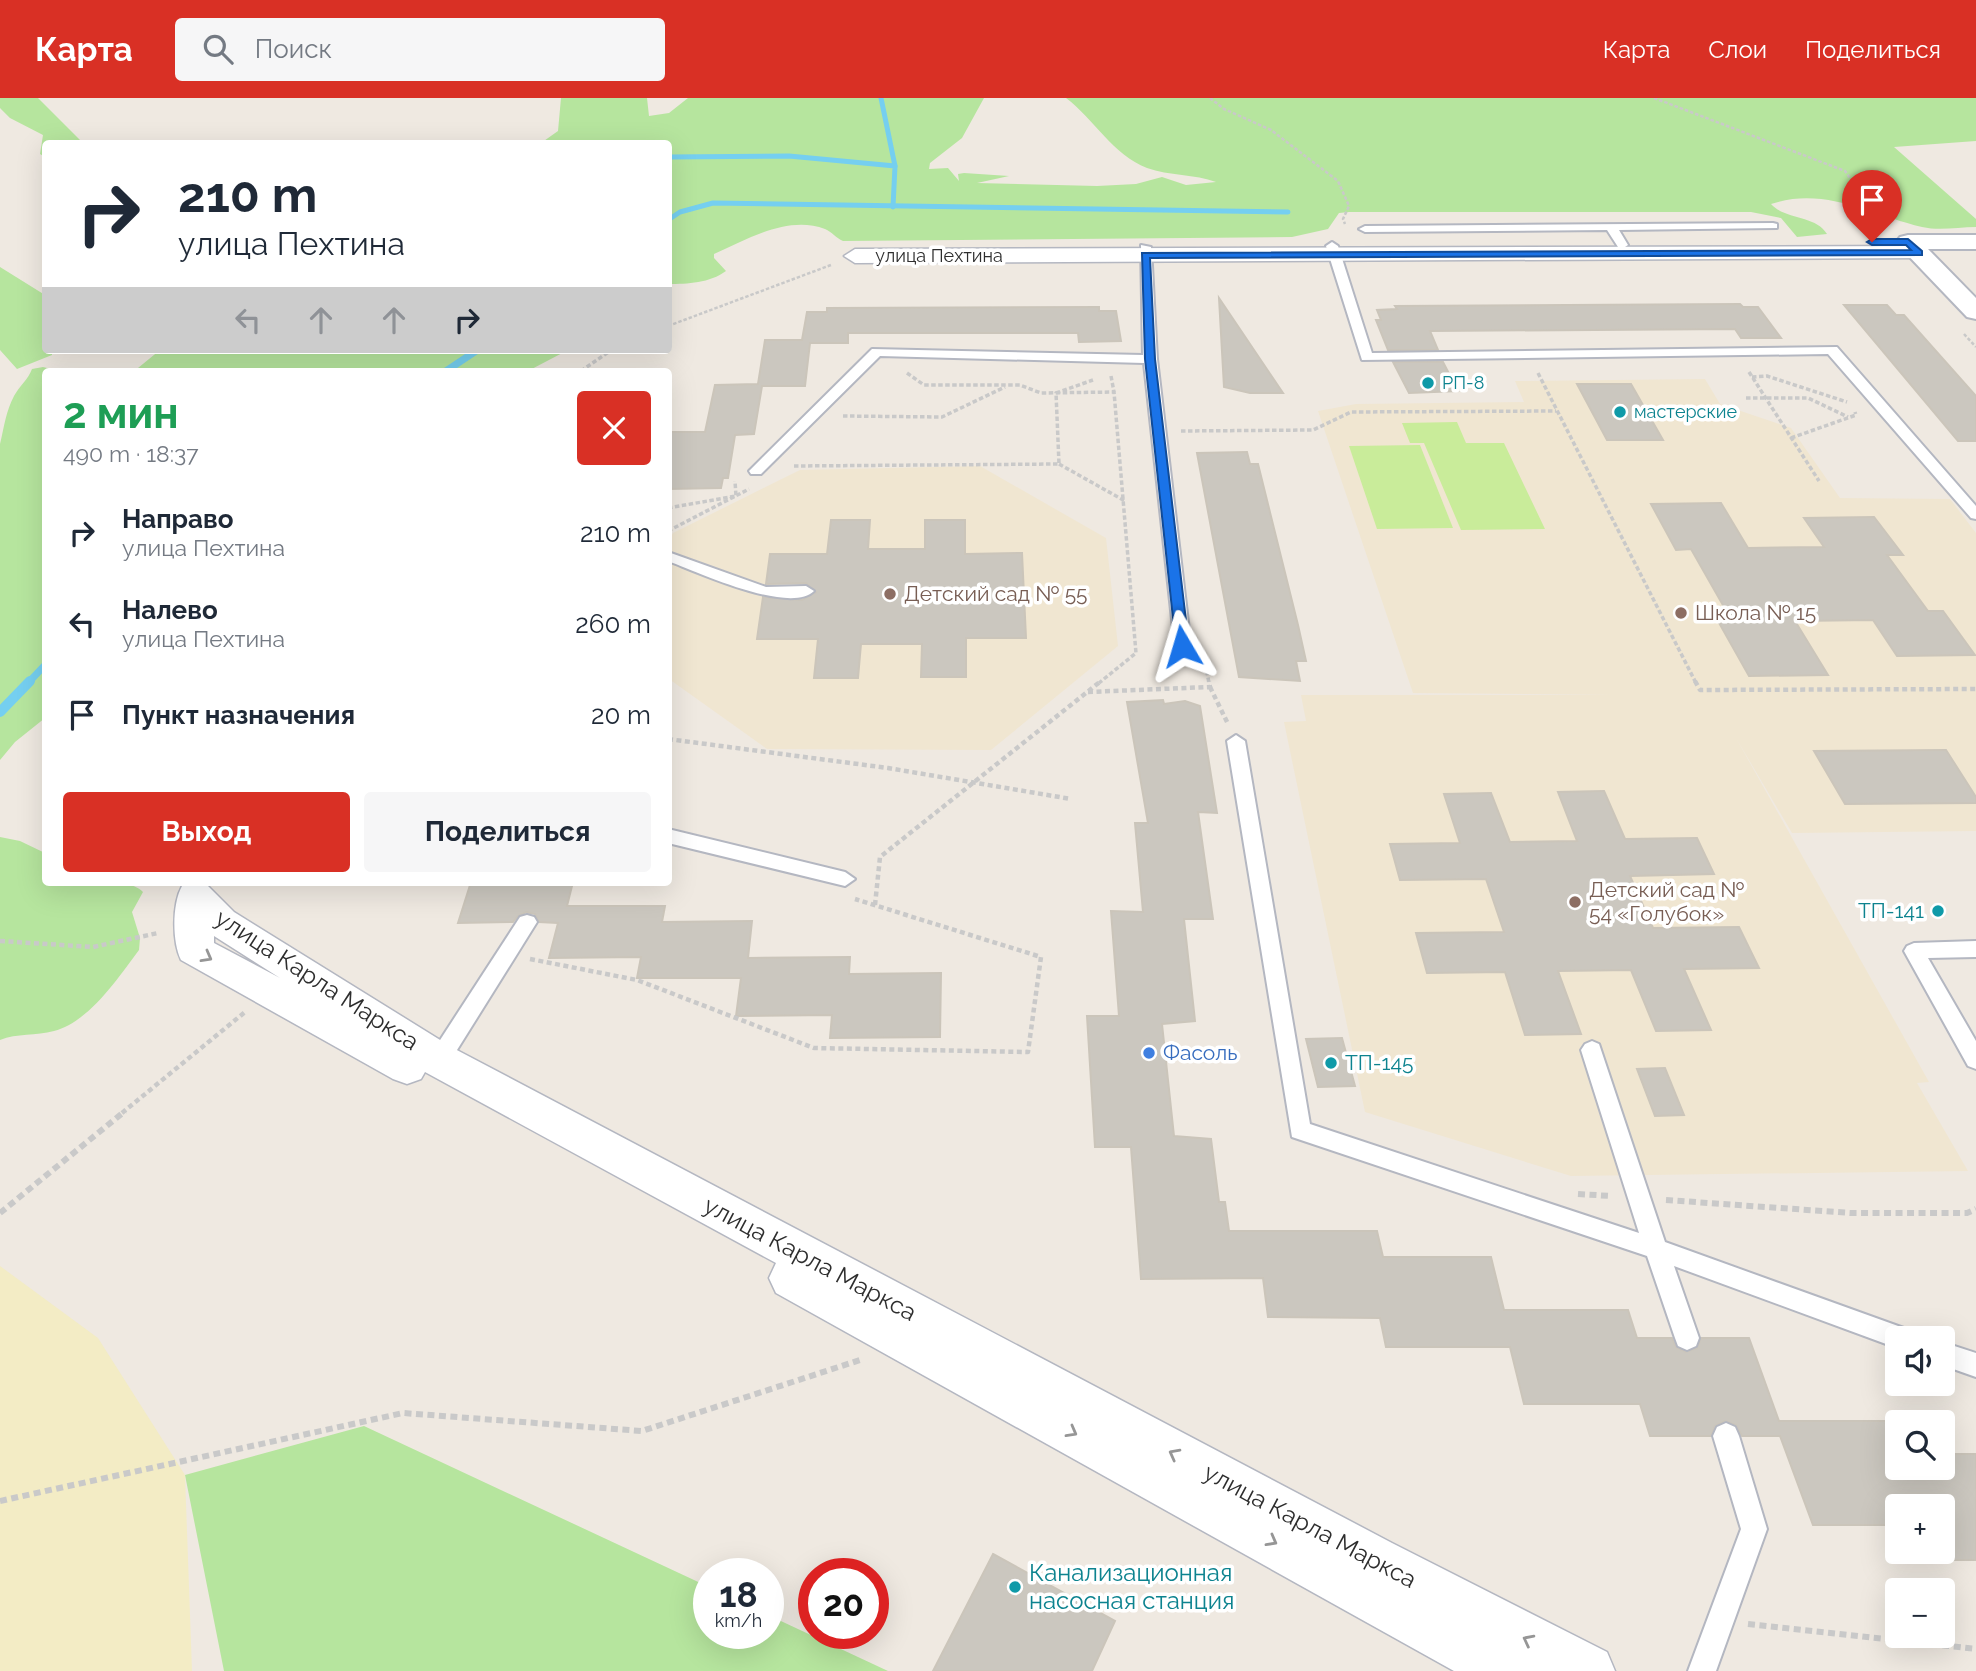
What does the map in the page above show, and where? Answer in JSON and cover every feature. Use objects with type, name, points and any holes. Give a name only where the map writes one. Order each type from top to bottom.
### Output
[{"type":"street","name":"улица Пехтина","points":[[1333,250],[1361,237],[1616,236],[1872,242],[1976,253]]},
{"type":"street","name":"улица Пехтина","points":[[855,256],[1145,251],[1914,248],[1976,242]]},
{"type":"street","points":[[1914,248],[1976,312]]},
{"type":"street","name":"улица Карла Маркса","points":[[197,901],[195,950],[1508,1671]]},
{"type":"street","name":"улица Карла Маркса","points":[[197,901],[221,922],[439,1060],[1362,1555],[1588,1671]]},
{"type":"lane","points":[[1616,236],[1773,226]]},
{"type":"lane","points":[[1333,250],[1367,357],[1832,350],[1976,515]]},
{"type":"lane","points":[[1145,251],[1150,359],[1182,646]]},
{"type":"lane","points":[[757,477],[811,416],[877,352],[1150,359]]},
{"type":"lane","points":[[672,558],[764,592],[806,591]]},
{"type":"lane","points":[[1236,741],[1300,1130],[1656,1249],[1885,1332]]},
{"type":"lane","points":[[672,837],[847,889]]},
{"type":"lane","points":[[439,1060],[527,922]]},
{"type":"lane","points":[[1976,949],[1914,951],[1976,1060]]},
{"type":"lane","points":[[1592,1050],[1686,1338]]},
{"type":"lane","points":[[1955,1358],[1976,1365]]},
{"type":"lane","points":[[1702,1671],[1754,1529],[1726,1436]]},
{"type":"path","points":[[1210,98],[1224,109],[1271,130],[1338,181],[1349,206],[1343,219],[1361,237]]},
{"type":"path","points":[[1654,98],[1841,169],[1852,178],[1873,211],[1868,232],[1872,242]]},
{"type":"path","points":[[672,325],[855,256]]},
{"type":"path","points":[[875,905],[880,857],[1136,653],[1114,392],[1041,393],[1009,385],[924,384],[877,352]]},
{"type":"path","points":[[585,368],[605,354]]},
{"type":"path","points":[[1526,355],[1538,373],[1700,690],[1976,689]]},
{"type":"path","points":[[1056,393],[1119,370]]},
{"type":"path","points":[[1749,372],[1819,481]]},
{"type":"path","points":[[1538,373],[1551,373]]},
{"type":"path","points":[[1752,377],[1768,376],[1848,402],[1857,415],[1791,438]]},
{"type":"path","points":[[811,416],[942,417],[1009,385]]},
{"type":"path","points":[[1056,393],[1059,464]]},
{"type":"path","points":[[1746,398],[1808,398],[1849,417]]},
{"type":"path","points":[[1175,435],[1182,430],[1313,430],[1351,412],[1556,411]]},
{"type":"path","points":[[783,471],[794,465],[1059,464],[1125,501]]},
{"type":"path","points":[[735,475],[736,496]]},
{"type":"path","points":[[672,529],[736,496],[757,477]]},
{"type":"path","points":[[672,507],[736,496]]},
{"type":"path","points":[[1203,646],[1210,687],[1236,741]]},
{"type":"path","points":[[1087,692],[1210,687]]},
{"type":"path","points":[[672,740],[888,768],[1071,799]]},
{"type":"path","points":[[506,954],[637,980],[814,1048],[1028,1052],[1041,957],[875,905],[847,889]]},
{"type":"path","points":[[0,941],[93,947],[197,901]]},
{"type":"path","points":[[0,1213],[270,992]]},
{"type":"path","points":[[1565,1193],[1851,1213],[1967,1213],[1976,1209]]},
{"type":"path","points":[[0,1502],[403,1413],[642,1431],[911,1343]]},
{"type":"path","points":[[1719,1621],[1976,1649]]},
{"type":"shaded area","points":[[1705,379],[1720,404],[1791,428],[1840,498],[1950,499],[1976,533],[1976,831],[1792,833],[1736,738],[1929,1082],[1917,1083],[1968,1171],[1571,1176],[1365,1112],[1284,722],[1306,721],[1301,695],[1614,695],[1413,693],[1318,411],[1356,404],[1524,402],[1515,381]]},
{"type":"shaded area","name":"Детский сад № 55","points":[[980,466],[1106,538],[1118,646],[991,750],[767,749],[672,681],[672,535],[800,470]]},
{"type":"green space","points":[[0,98],[38,98],[80,140],[42,140],[43,135],[10,118],[0,108]]},
{"type":"green space","points":[[561,98],[647,98],[649,116],[669,113],[688,98],[984,98],[962,138],[930,163],[929,169],[948,168],[959,181],[958,174],[964,173],[1009,176],[977,183],[1097,186],[1136,184],[1162,177],[1186,185],[1216,182],[1155,171],[1135,162],[1114,146],[1066,98],[1976,98],[1976,141],[1894,147],[1976,219],[1976,227],[1922,227],[1848,204],[1810,198],[1771,204],[1784,213],[1816,224],[1827,234],[1797,237],[1781,218],[1751,212],[1349,212],[1339,213],[1328,229],[1292,237],[843,241],[825,229],[797,225],[768,231],[714,254],[714,258],[726,271],[720,275],[698,282],[672,284],[672,140],[545,140],[558,131]]},
{"type":"green space","points":[[0,267],[42,293],[42,354],[52,355],[17,369],[0,350]]},
{"type":"green space","points":[[155,354],[560,354],[534,368],[138,368]]},
{"type":"green space","points":[[43,367],[47,368],[42,368],[42,720],[15,742],[0,760],[0,444],[14,396],[32,369]]},
{"type":"green space","points":[[1457,422],[1466,443],[1504,443],[1545,529],[1461,530],[1424,443],[1410,443],[1402,423]]},
{"type":"green space","points":[[1420,445],[1453,528],[1377,529],[1349,446]]},
{"type":"green space","points":[[0,837],[20,841],[42,852],[42,886],[132,886],[143,892],[132,912],[140,938],[139,950],[102,998],[67,1026],[47,1033],[0,1040]]},
{"type":"green space","points":[[364,1426],[693,1580],[693,1649],[784,1649],[784,1622],[798,1629],[798,1649],[841,1649],[888,1671],[224,1671],[185,1475]]},
{"type":"sand","points":[[0,1266],[98,1338],[185,1475],[192,1671],[0,1671]]},
{"type":"building","points":[[1219,298],[1283,393],[1250,393],[1224,387]]},
{"type":"building","points":[[1740,304],[1743,307],[1758,307],[1781,338],[1741,338],[1735,329],[1430,331],[1438,350],[1388,350],[1376,320],[1381,320],[1377,310],[1397,309],[1395,306]]},
{"type":"building","points":[[1844,305],[1887,305],[1896,315],[1904,315],[1976,396],[1976,441],[1958,441]]},
{"type":"building","points":[[1099,307],[1099,311],[1116,311],[1121,341],[1079,342],[1078,333],[848,333],[848,343],[810,343],[805,386],[762,386],[754,434],[735,435],[728,478],[723,478],[721,488],[672,489],[672,432],[705,432],[715,385],[758,384],[765,340],[802,340],[807,312],[827,312],[827,308]]},
{"type":"building","points":[[1393,362],[1443,362],[1458,391],[1409,393]]},
{"type":"building","name":"мастерские","points":[[1577,384],[1631,384],[1663,440],[1607,440]]},
{"type":"building","points":[[1247,452],[1250,464],[1258,464],[1298,625],[1306,661],[1296,661],[1300,681],[1239,677],[1197,453]]},
{"type":"building","points":[[1721,503],[1748,548],[1824,547],[1804,518],[1874,517],[1903,555],[1887,555],[1928,611],[1943,611],[1975,655],[1897,656],[1873,620],[1795,621],[1828,675],[1749,676],[1718,621],[1732,621],[1691,549],[1676,550],[1651,504]]},
{"type":"building","points":[[831,520],[870,520],[868,549],[925,549],[925,520],[965,520],[965,554],[1022,553],[1026,638],[966,638],[966,677],[921,677],[922,644],[861,644],[858,678],[814,678],[818,639],[757,639],[763,597],[802,600],[816,592],[806,583],[766,584],[770,554],[827,554]]},
{"type":"building","points":[[1163,700],[1164,704],[1185,701],[1200,706],[1217,813],[1198,812],[1213,919],[1184,919],[1195,1021],[1162,1024],[1174,1136],[1211,1139],[1219,1202],[1225,1202],[1229,1231],[1377,1231],[1383,1257],[1491,1257],[1504,1310],[1628,1310],[1637,1338],[1672,1338],[1676,1347],[1686,1352],[1697,1348],[1701,1338],[1749,1338],[1779,1421],[1885,1421],[1885,1480],[1955,1480],[1955,1454],[1976,1454],[1976,1560],[1955,1560],[1955,1494],[1885,1494],[1885,1525],[1813,1525],[1780,1436],[1742,1436],[1736,1425],[1725,1421],[1715,1426],[1711,1436],[1650,1436],[1640,1404],[1524,1404],[1510,1347],[1386,1347],[1380,1318],[1268,1317],[1263,1278],[1141,1279],[1131,1147],[1095,1147],[1087,1016],[1119,1016],[1111,911],[1143,912],[1135,823],[1148,823],[1127,702]]},
{"type":"building","points":[[1946,750],[1976,797],[1976,803],[1845,804],[1814,751]]},
{"type":"building","points":[[1604,791],[1625,839],[1697,838],[1714,874],[1630,876],[1653,928],[1739,927],[1759,968],[1684,969],[1711,1030],[1656,1031],[1631,970],[1558,971],[1581,1034],[1525,1035],[1505,972],[1427,973],[1416,933],[1504,932],[1486,879],[1400,880],[1390,844],[1460,843],[1444,794],[1491,793],[1510,842],[1577,841],[1558,792]]},
{"type":"building","points":[[470,886],[572,886],[567,906],[665,906],[662,922],[752,921],[748,958],[850,957],[849,974],[941,973],[940,1037],[830,1038],[832,1015],[736,1016],[741,978],[637,978],[641,957],[549,958],[558,923],[539,922],[535,914],[526,912],[513,922],[458,923]]},
{"type":"building","name":"ТП-145","points":[[1342,1038],[1355,1086],[1318,1087],[1306,1039]]},
{"type":"building","points":[[1665,1068],[1684,1115],[1655,1116],[1637,1069]]},
{"type":"building","name":"Канализационная насосная станция","points":[[993,1554],[1115,1621],[1092,1671],[933,1671]]},
{"type":"waterway","points":[[881,98],[895,166]]},
{"type":"waterway","points":[[672,157],[789,156],[895,166]]},
{"type":"waterway","points":[[893,206],[895,166]]},
{"type":"waterway","points":[[672,217],[680,212],[713,203],[893,206]]},
{"type":"waterway","points":[[893,206],[1288,212]]},
{"type":"waterway","points":[[450,368],[472,354]]},
{"type":"waterway","points":[[28,683],[42,668]]},
{"type":"waterway","points":[[0,712],[30,681]]},
{"type":"place","name":"РП-8","points":[[1428,383]]},
{"type":"place","name":"мастерские","points":[[1620,412]]},
{"type":"place","name":"Детский сад № 55","points":[[890,594]]},
{"type":"place","name":"Школа № 15","points":[[1681,613]]},
{"type":"place","name":"Детский сад № 54 «Голубок»","points":[[1575,902]]},
{"type":"place","name":"ТП-141","points":[[1938,911]]},
{"type":"place","name":"Фасоль","points":[[1149,1053]]},
{"type":"place","name":"ТП-145","points":[[1331,1063]]},
{"type":"place","name":"Канализационная насосная станция","points":[[1015,1587]]},
{"type":"route","points":[[1182,646],[1150,359],[1145,255],[1919,253],[1908,242],[1872,242]]}]
